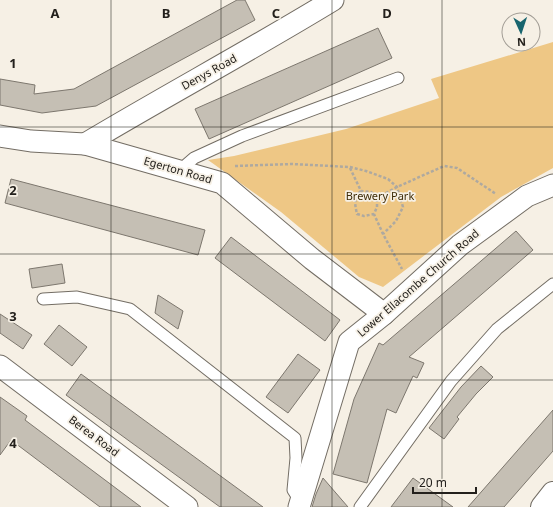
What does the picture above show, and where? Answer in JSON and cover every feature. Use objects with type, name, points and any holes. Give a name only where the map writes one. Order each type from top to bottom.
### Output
[{"type":"street","name":"Denys Road","points":[[86,144],[158,100],[270,38],[333,0]]},
{"type":"street","name":"Egerton Road","points":[[0,136],[31,141],[86,144],[222,183],[312,259],[384,314]]},
{"type":"street","name":"Lower Ellacombe Church Road","points":[[299,504],[349,342],[384,314],[460,245],[527,196],[553,185]]},
{"type":"street","name":"Berea Road","points":[[0,366],[187,507]]},
{"type":"street","points":[[542,507],[553,492]]},
{"type":"lane","points":[[179,171],[194,158],[242,136],[398,78]]},
{"type":"lane","points":[[360,507],[456,376],[497,329],[553,284]]},
{"type":"lane","points":[[43,299],[77,297],[130,308],[295,438],[296,458],[293,490],[299,504]]},
{"type":"path","points":[[203,177],[235,166],[292,164],[350,167],[366,171],[388,179],[397,187],[403,207],[396,221],[383,234]]},
{"type":"path","points":[[377,198],[397,187],[444,166],[457,168],[502,197],[511,207]]},
{"type":"path","points":[[350,167],[361,191]]},
{"type":"path","points":[[361,191],[371,192],[377,198],[377,207],[374,214],[398,263],[414,287]]},
{"type":"path","points":[[361,191],[357,195],[354,204],[357,214],[364,216],[374,214]]},
{"type":"green space","name":"Brewery Park","points":[[553,42],[553,168],[501,197],[383,287],[359,277],[281,212],[208,160],[234,156],[346,129],[439,98],[431,79],[520,52],[541,52],[541,46]]},
{"type":"building","points":[[237,0],[245,0],[255,20],[96,106],[42,113],[0,105],[0,79],[35,85],[34,94],[74,89]]},
{"type":"building","points":[[378,28],[392,58],[209,139],[195,109]]},
{"type":"building","points":[[11,179],[205,230],[198,255],[5,203]]},
{"type":"building","points":[[516,231],[533,250],[409,357],[424,363],[417,378],[413,376],[396,413],[387,409],[367,483],[333,474],[354,399],[379,343],[383,345]]},
{"type":"building","points":[[231,237],[340,320],[325,341],[215,258]]},
{"type":"building","points":[[62,264],[65,283],[32,288],[29,269]]},
{"type":"building","points":[[158,295],[183,311],[178,329],[155,313]]},
{"type":"building","points":[[0,314],[32,335],[23,349],[0,333]]},
{"type":"building","points":[[59,325],[87,347],[72,366],[44,344]]},
{"type":"building","points":[[298,354],[320,370],[288,413],[266,397]]},
{"type":"building","points":[[481,366],[493,377],[476,394],[457,417],[459,419],[444,439],[429,428],[461,387]]},
{"type":"building","points":[[81,374],[263,507],[220,507],[66,395]]},
{"type":"building","points":[[0,397],[27,416],[25,420],[141,507],[100,507],[11,440],[0,455]]},
{"type":"building","points":[[553,410],[553,451],[504,507],[468,507]]},
{"type":"building","points":[[323,478],[348,507],[312,507]]},
{"type":"building","points":[[413,478],[453,507],[391,507]]}]
